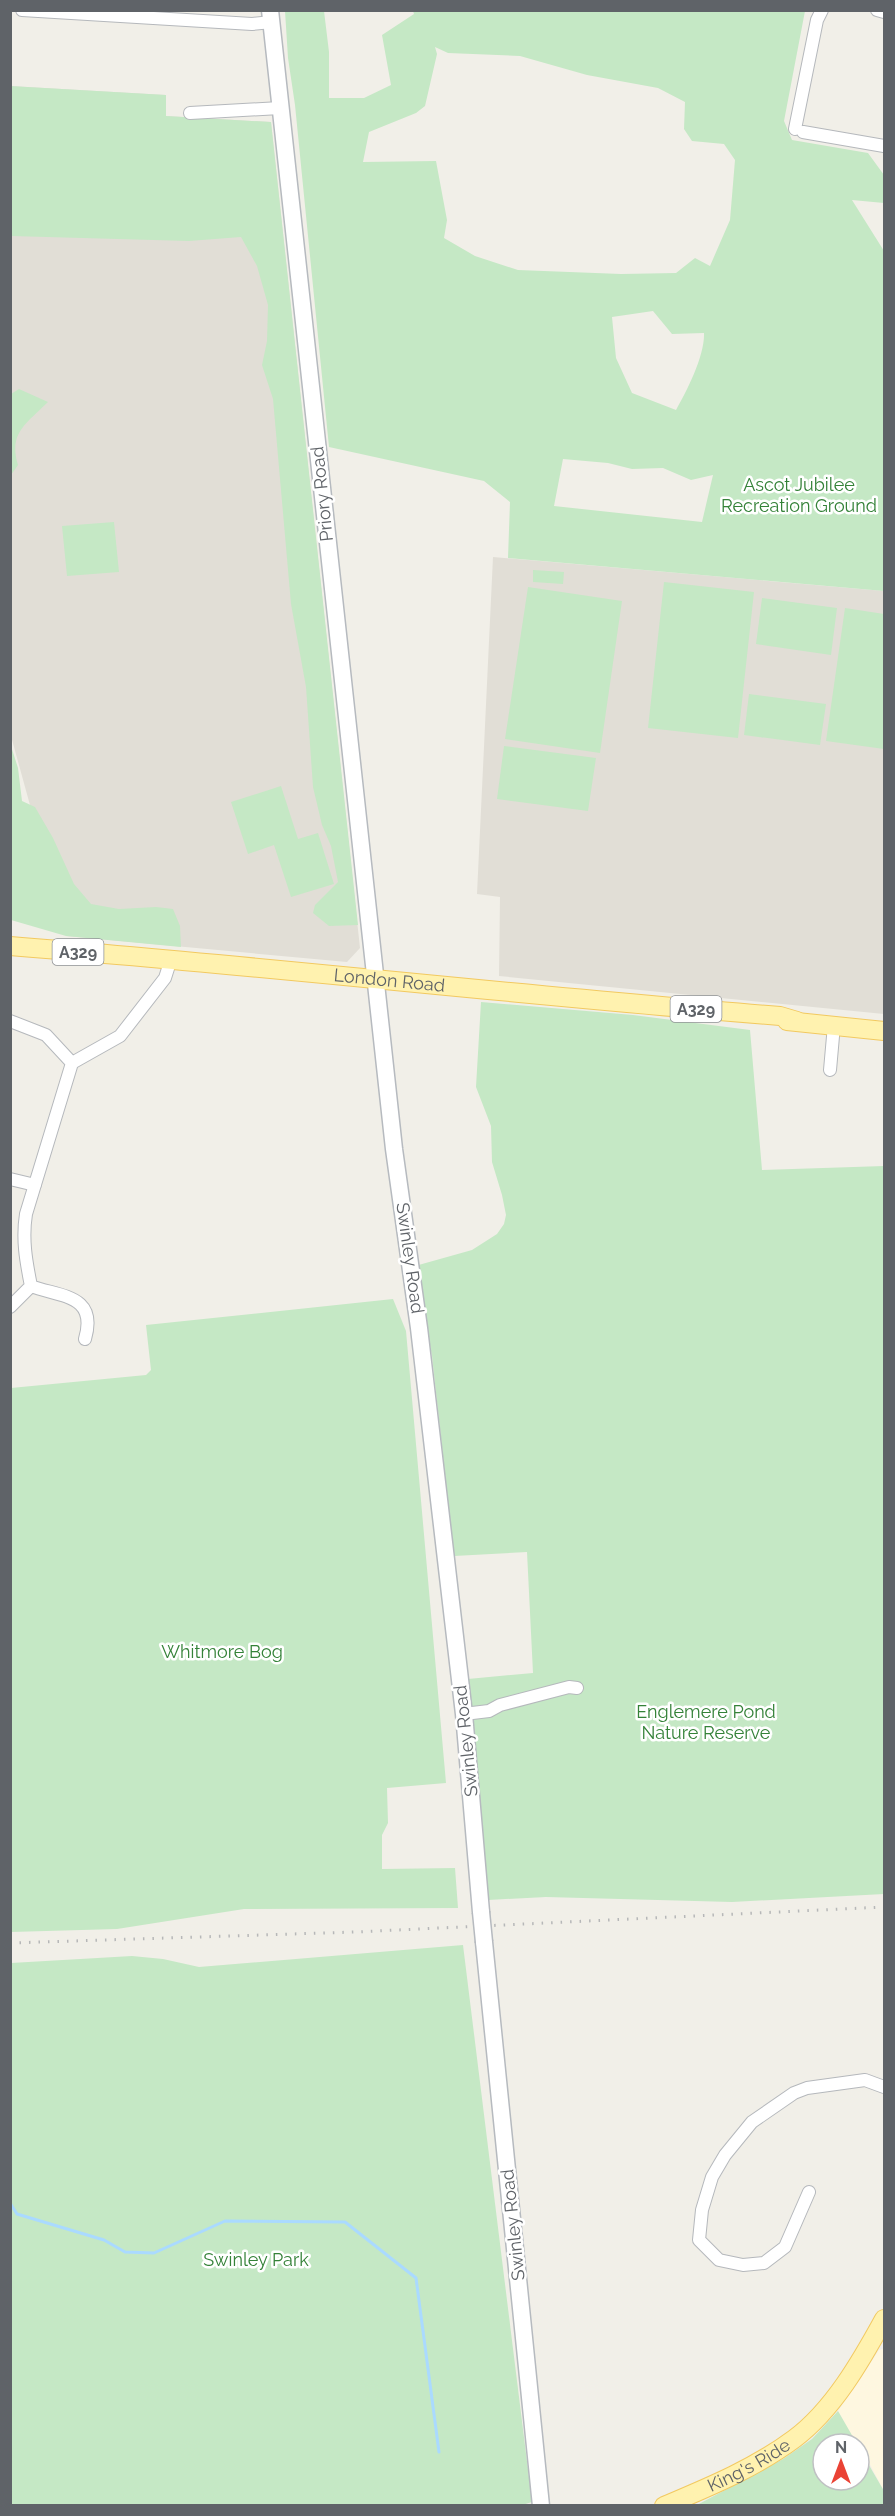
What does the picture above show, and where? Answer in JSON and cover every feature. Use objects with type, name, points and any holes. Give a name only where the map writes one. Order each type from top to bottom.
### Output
[{"type":"main road","name":"Priory Road","points":[[271,16],[375,978]]},
{"type":"main road","name":"London Road","points":[[10,946],[171,959],[768,1016],[777,1019],[885,1031]]},
{"type":"main road","name":"Swinley Road","points":[[375,978],[394,1149],[418,1317],[464,1714],[481,1912],[541,2505]]},
{"type":"main road","name":"King's Ride","points":[[664,2505],[765,2459],[796,2438],[820,2415],[842,2387],[885,2319]]},
{"type":"street","points":[[22,10],[252,24],[271,16]]},
{"type":"street","points":[[822,10],[817,20],[799,130],[885,146]]},
{"type":"street","points":[[877,10],[885,12]]},
{"type":"street","points":[[190,113],[280,108]]},
{"type":"street","points":[[31,1286],[24,1253],[23,1230],[72,1063],[120,1036],[165,978],[171,959]]},
{"type":"street","points":[[10,1021],[46,1035],[72,1063]]},
{"type":"street","points":[[830,1070],[834,1025]]},
{"type":"street","points":[[10,1179],[35,1185]]},
{"type":"street","points":[[10,1307],[31,1286]]},
{"type":"street","points":[[31,1286],[63,1293],[79,1302],[88,1326],[84,1339]]},
{"type":"street","points":[[464,1714],[489,1710],[569,1687],[576,1688]]},
{"type":"street","points":[[809,2192],[800,2218],[785,2247],[764,2263],[743,2265],[719,2260],[699,2240],[702,2210],[712,2177],[730,2148],[752,2122],[794,2093],[807,2088],[865,2080],[885,2087]]},
{"type":"shaded area","points":[[10,86],[166,95],[166,116],[271,122],[360,948],[347,962],[66,936],[11,736]]},
{"type":"shaded area","points":[[493,557],[884,591],[884,1014],[499,976],[500,897],[477,894]]},
{"type":"shaded area","points":[[884,2349],[884,2491],[871,2467],[871,2432],[850,2432],[838,2411],[879,2350]]},
{"type":"green space","name":"Ascot Jubilee Recreation Ground","points":[[285,11],[324,11],[329,52],[329,98],[364,98],[391,85],[382,35],[414,14],[413,11],[805,11],[784,121],[792,140],[868,153],[884,175],[884,203],[852,200],[884,251],[884,591],[508,558],[510,502],[484,481],[329,447],[295,105],[288,58]],"holes":[[[435,47],[448,53],[520,56],[587,75],[658,88],[685,102],[684,129],[692,141],[724,144],[735,160],[730,220],[710,266],[695,258],[676,273],[621,274],[518,270],[475,256],[444,238],[447,220],[436,161],[363,162],[369,132],[416,113],[425,106],[437,54]],[[653,311],[672,334],[704,333],[702,352],[676,410],[632,393],[616,358],[612,317]],[[563,459],[608,463],[632,469],[663,468],[691,480],[713,475],[702,522],[554,506]]]},
{"type":"green space","points":[[10,86],[166,95],[166,116],[271,122],[358,925],[329,926],[313,913],[315,905],[338,882],[331,846],[322,825],[313,787],[306,687],[291,604],[273,399],[262,365],[267,341],[268,305],[257,266],[241,237],[189,241],[11,236]]},
{"type":"green space","points":[[19,389],[48,402],[21,429],[16,445],[18,465],[11,475],[11,394]]},
{"type":"green space","points":[[114,522],[119,572],[67,576],[62,526]]},
{"type":"green space","points":[[533,570],[564,572],[563,584],[533,582]]},
{"type":"green space","points":[[664,582],[754,592],[738,738],[648,728]]},
{"type":"green space","points":[[528,587],[622,601],[600,753],[505,739]]},
{"type":"green space","points":[[762,598],[837,608],[831,655],[756,644]]},
{"type":"green space","points":[[845,608],[884,614],[884,749],[826,741]]},
{"type":"green space","points":[[749,694],[826,704],[820,745],[744,735]]},
{"type":"green space","points":[[10,743],[18,768],[22,801],[35,807],[53,838],[74,884],[91,904],[119,909],[156,907],[173,909],[180,926],[181,947],[66,936],[11,920]]},
{"type":"green space","points":[[504,746],[596,758],[588,811],[497,799]]},
{"type":"green space","points":[[281,786],[298,839],[318,833],[334,884],[291,897],[274,845],[248,854],[231,802]]},
{"type":"green space","name":"Englemere Pond Nature Reserve","points":[[481,1002],[633,1015],[750,1030],[762,1170],[884,1166],[884,1894],[732,1902],[546,1897],[488,1900],[468,1679],[533,1673],[527,1552],[454,1556],[432,1356],[415,1266],[472,1250],[497,1234],[504,1224],[506,1215],[492,1162],[491,1126],[476,1087]]},
{"type":"green space","name":"Whitmore Bog","points":[[393,1299],[406,1331],[446,1783],[387,1788],[388,1823],[382,1835],[382,1869],[455,1868],[458,1908],[244,1909],[117,1929],[11,1932],[11,1388],[146,1375],[151,1370],[146,1325]]},
{"type":"green space","name":"Swinley Park","points":[[463,1945],[532,2502],[519,2506],[11,2506],[11,1963],[132,1956],[163,1959],[199,1967]]},
{"type":"green space","points":[[838,2411],[850,2432],[818,2432]]},
{"type":"green space","points":[[811,2440],[811,2492],[871,2492],[871,2469],[884,2491],[884,2505],[697,2505],[783,2459]]},
{"type":"waterway","points":[[10,2203],[17,2214],[104,2240],[125,2252],[154,2253],[225,2221],[345,2222],[416,2278],[439,2452]]},
{"type":"railway","points":[[10,1943],[355,1932],[884,1907]]}]
